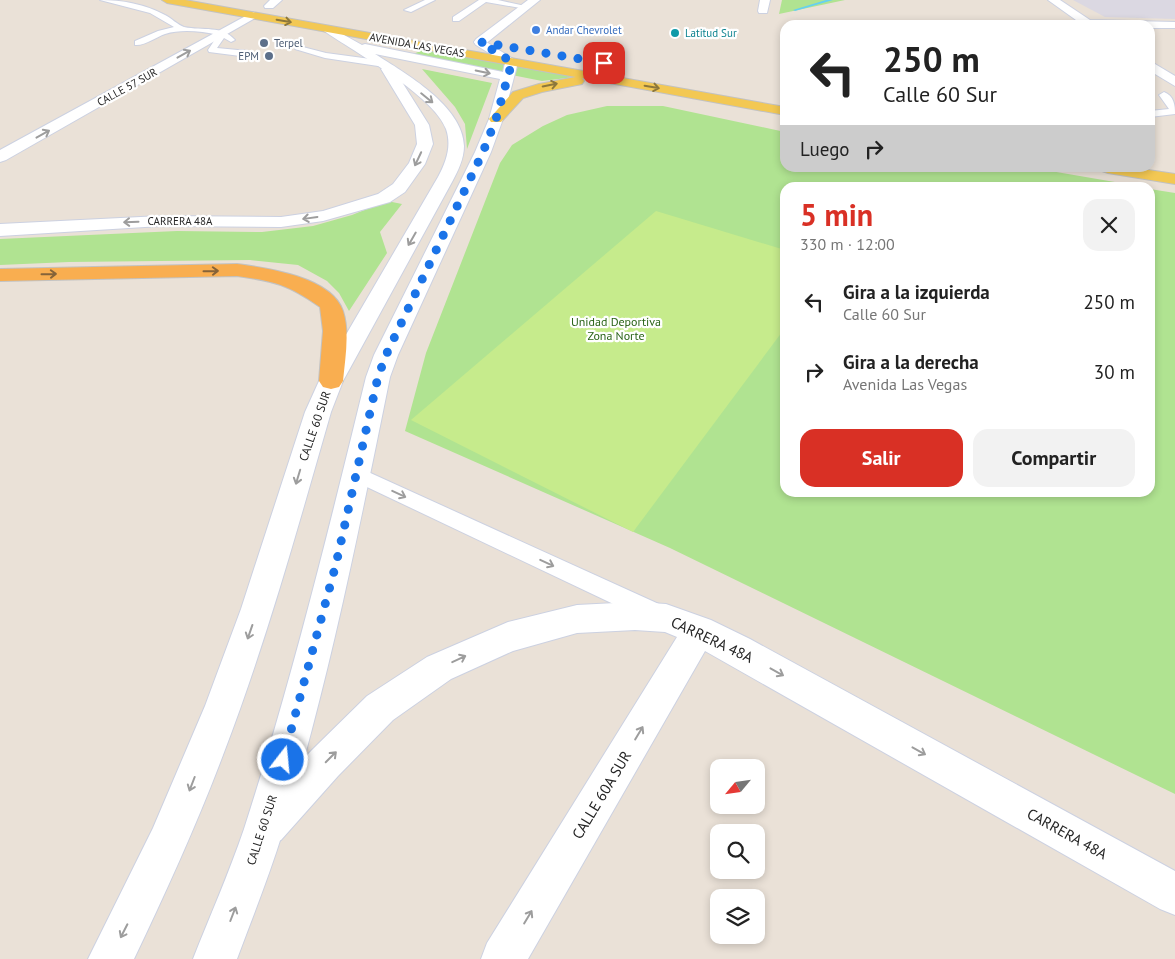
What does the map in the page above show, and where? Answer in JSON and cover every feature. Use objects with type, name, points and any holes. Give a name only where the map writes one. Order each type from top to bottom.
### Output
[{"type":"highway","points":[[0,275],[237,270],[273,274],[302,284],[329,305],[334,323],[335,344],[331,381]]},
{"type":"main road","name":"AVENIDA LAS VEGAS","points":[[167,0],[429,47],[510,70],[549,69],[780,109]]},
{"type":"main road","points":[[510,70],[475,41],[536,0]]},
{"type":"main road","points":[[1053,0],[1082,20]]},
{"type":"main road","points":[[269,3],[288,9]]},
{"type":"main road","name":"CALLE 57 SUR","points":[[0,158],[227,36],[253,15]]},
{"type":"main road","points":[[1155,26],[1175,25]]},
{"type":"main road","name":"CALLE 60 SUR","points":[[110,959],[185,803],[250,630],[318,412],[331,381],[438,192],[456,152],[455,136],[449,120],[429,99],[380,61],[351,45],[328,29]]},
{"type":"main road","name":"AVENIDA LAS VEGAS","points":[[429,47],[475,41],[512,48]]},
{"type":"main road","points":[[380,61],[429,47]]},
{"type":"main road","points":[[380,61],[510,70]]},
{"type":"main road","name":"CALLE 60 SUR","points":[[358,208],[384,198],[399,188],[417,164],[425,144],[422,125],[380,61]]},
{"type":"main road","points":[[549,69],[560,63],[650,74]]},
{"type":"main road","points":[[1155,68],[1175,82]]},
{"type":"main road","name":"CALLE 60 SUR","points":[[214,959],[263,831],[314,651],[336,564],[369,408],[378,377],[386,355],[483,152],[496,119],[510,70]]},
{"type":"main road","points":[[496,119],[512,100],[529,91],[551,85],[604,78]]},
{"type":"main road","points":[[1132,172],[1175,179]]},
{"type":"main road","name":"CARRERA 48A","points":[[0,230],[161,221],[281,222],[323,216],[358,208]]},
{"type":"main road","name":"CARRERA 48A","points":[[263,831],[325,763],[380,708],[439,668],[508,637],[577,619],[635,616],[682,625],[755,660],[1175,894]]},
{"type":"main road","name":"CALLE 60A SUR","points":[[503,959],[682,625]]},
{"type":"lane","points":[[104,0],[143,8],[165,16],[180,28]]},
{"type":"lane","points":[[408,10],[431,0]]},
{"type":"lane","points":[[456,19],[485,0],[526,7]]},
{"type":"lane","points":[[138,43],[166,30],[180,28],[227,36]]},
{"type":"lane","points":[[227,36],[212,50],[248,54]]},
{"type":"lane","points":[[298,46],[325,55],[380,61]]},
{"type":"lane","points":[[298,58],[325,55]]},
{"type":"lane","points":[[1155,114],[1173,112],[1175,108],[1164,95]]},
{"type":"lane","points":[[355,473],[682,625]]},
{"type":"shaded area","points":[[1073,0],[1175,0],[1175,19],[1105,17]]},
{"type":"green space","points":[[782,0],[845,0],[779,14]]},
{"type":"green space","points":[[425,49],[575,77],[542,81],[411,55]]},
{"type":"green space","points":[[422,69],[492,83],[467,149],[465,124],[455,107]]},
{"type":"green space","name":"Unidad Deportiva Zona Norte","points":[[607,106],[663,106],[780,131],[780,172],[1056,172],[1115,182],[780,182],[780,497],[1155,497],[1155,190],[1175,193],[1175,794],[670,548],[405,431],[426,353],[500,163],[512,145],[543,126],[567,115]]},
{"type":"green space","points":[[387,201],[402,204],[380,232],[387,253],[349,311],[339,293],[327,281],[298,265],[250,260],[69,262],[0,265],[0,239],[177,231],[262,232],[313,226],[352,215]]},
{"type":"green space","name":"Unidad Deportiva Zona Norte","points":[[656,211],[780,248],[780,335],[633,532],[411,420]]},
{"type":"waterway","points":[[795,10],[831,0]]},
{"type":"place","name":"Andar Chevrolet","points":[[536,30]]},
{"type":"place","name":"Latitud Sur","points":[[675,33]]},
{"type":"place","name":"Terpel","points":[[264,43]]},
{"type":"place","name":"EPM","points":[[269,56]]},
{"type":"route","points":[[283,760],[304,689],[336,564],[369,408],[378,377],[386,355],[483,152],[496,119],[512,62],[480,42],[604,63]]}]
